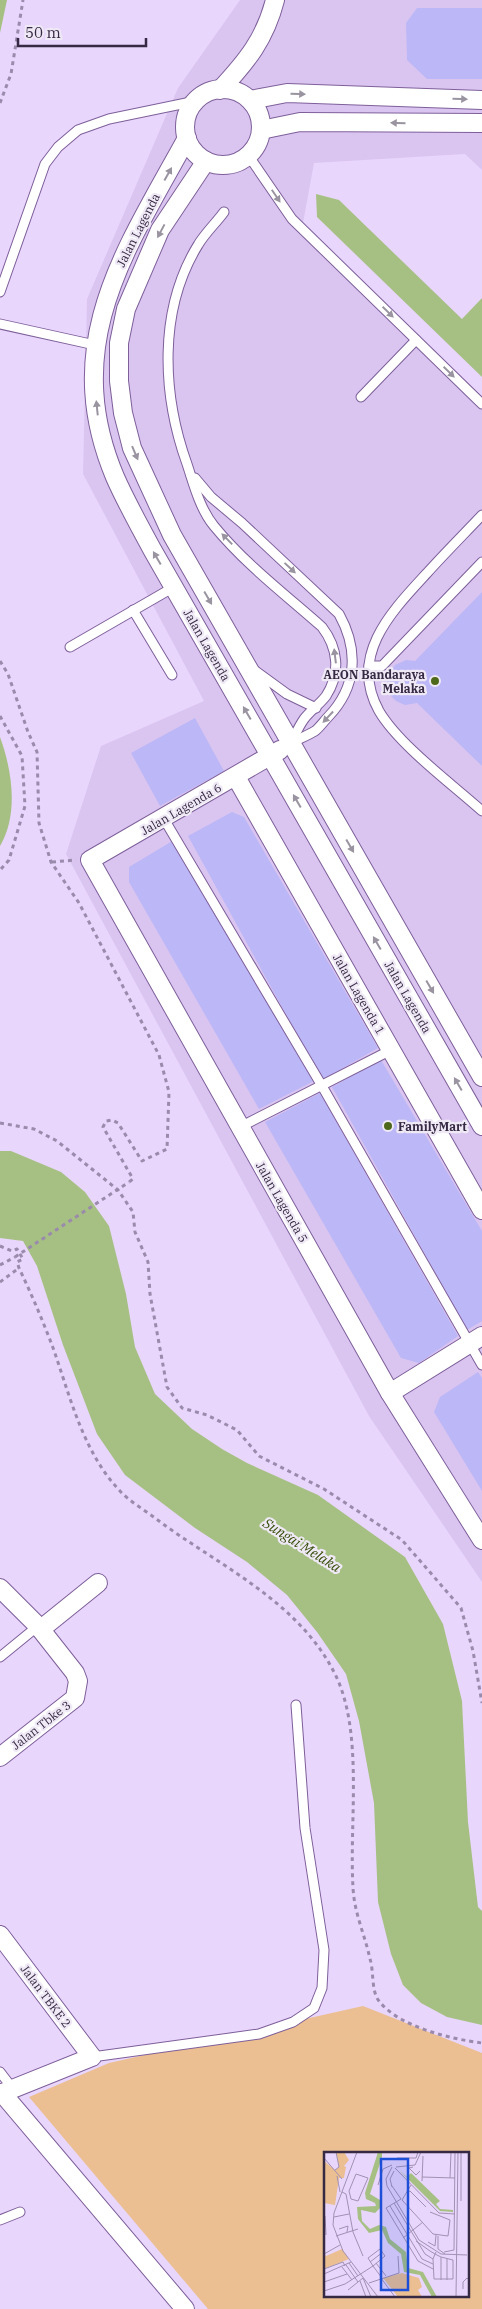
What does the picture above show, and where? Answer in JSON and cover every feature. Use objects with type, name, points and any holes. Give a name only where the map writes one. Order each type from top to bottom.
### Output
[{"type":"street","points":[[220,90],[244,64],[257,46],[269,22],[275,0]]},
{"type":"street","points":[[220,90],[236,92],[250,100],[260,119],[261,130],[255,148],[239,162],[216,164],[206,161],[198,155],[187,138],[186,118],[196,101],[203,95],[220,90]]},
{"type":"street","points":[[250,100],[287,94],[482,100]]},
{"type":"street","points":[[261,130],[300,122],[482,124]]},
{"type":"street","name":"Jalan Lagenda","points":[[187,138],[120,260],[104,307],[95,345],[97,413],[115,476],[174,587],[482,1126]]},
{"type":"street","name":"Jalan Lagenda","points":[[206,161],[160,230],[126,309],[118,343],[119,381],[123,413],[132,448],[172,535],[482,1078]]},
{"type":"street","name":"Jalan Lagenda 6","points":[[90,860],[164,819],[291,743]]},
{"type":"street","name":"Jalan Lagenda 1","points":[[236,777],[482,1210]]},
{"type":"street","name":"Jalan Lagenda 5","points":[[90,860],[390,1393],[482,1540]]},
{"type":"street","points":[[390,1393],[475,1340]]},
{"type":"street","points":[[0,1588],[40,1628],[98,1583]]},
{"type":"street","name":"Jalan Tbke 3","points":[[0,1757],[75,1698],[78,1690],[78,1681],[75,1673],[40,1628]]},
{"type":"street","name":"Jalan TBKE 2","points":[[0,1936],[92,2057]]},
{"type":"street","points":[[92,2057],[5,2092],[185,2309]]},
{"type":"lane","points":[[0,292],[45,164],[58,147],[78,130],[196,101]]},
{"type":"lane","points":[[248,155],[292,219],[482,404]]},
{"type":"lane","points":[[224,212],[198,244],[178,288],[168,339],[170,398],[178,441],[201,504],[213,525],[253,565],[322,627],[331,638],[336,654],[336,676],[326,695],[305,718],[291,743]]},
{"type":"lane","points":[[0,324],[95,345]]},
{"type":"lane","points":[[361,397],[416,340]]},
{"type":"lane","points":[[190,472],[211,497],[242,523],[339,614],[346,627],[351,642],[352,668],[347,691],[337,707],[316,730],[291,743]]},
{"type":"lane","points":[[482,515],[394,608],[375,638],[368,666],[370,688],[380,711],[401,737],[482,811]]},
{"type":"lane","points":[[368,666],[382,666],[482,562]]},
{"type":"lane","points":[[70,647],[174,587]]},
{"type":"lane","points":[[133,610],[172,675]]},
{"type":"lane","points":[[246,664],[287,694],[316,708]]},
{"type":"lane","points":[[164,819],[475,1340],[482,1365]]},
{"type":"lane","points":[[240,1128],[391,1050]]},
{"type":"lane","points":[[0,1657],[40,1628]]},
{"type":"lane","points":[[92,2057],[259,2034],[293,2022],[314,2008],[322,1988],[324,1950],[305,1828],[296,1705]]},
{"type":"lane","points":[[0,2072],[5,2092]]},
{"type":"lane","points":[[0,2220],[20,2212]]},
{"type":"path","points":[[0,103],[11,74],[23,0]]},
{"type":"path","points":[[0,661],[8,674],[37,752],[39,822],[51,862],[79,903],[139,1017],[159,1056],[169,1092],[166,1149],[142,1160],[118,1123],[112,1120],[106,1121],[103,1127],[133,1179],[0,1265]]},
{"type":"path","points":[[0,716],[22,756],[25,806],[9,860],[0,870]]},
{"type":"path","points":[[51,862],[90,860]]},
{"type":"path","points":[[0,1123],[34,1129],[58,1141],[118,1190],[133,1212],[135,1232],[148,1262],[150,1294],[167,1387],[182,1408],[208,1415],[237,1430],[259,1456],[324,1489],[402,1540],[461,1608],[473,1651],[482,1703]]},
{"type":"path","points":[[0,1246],[12,1251],[17,1249],[23,1258],[17,1262],[19,1268],[51,1343],[92,1454],[120,1492],[186,1542],[232,1570],[277,1604],[307,1632],[335,1674],[348,1716],[354,1789],[351,1830],[353,1891],[361,1932],[371,1960],[378,2000],[398,2018],[433,2032],[482,2043]]},
{"type":"path","points":[[0,1282],[19,1268]]},
{"type":"shaded area","points":[[240,0],[482,0],[482,170],[465,154],[314,163],[303,223],[482,398],[482,1582],[369,1416],[66,854],[101,746],[204,701],[83,474],[87,299],[178,88]]},
{"type":"shaded area","points":[[363,2006],[482,2053],[482,2309],[208,2309],[29,2097],[109,2063]]},
{"type":"water","points":[[0,0],[7,0],[0,33]]},
{"type":"water","points":[[316,194],[339,200],[462,319],[482,298],[482,377],[317,217]]},
{"type":"water","points":[[0,737],[8,763],[12,806],[10,820],[0,846]]},
{"type":"water","name":"Sungai Melaka","points":[[0,1151],[11,1151],[61,1172],[85,1192],[109,1226],[126,1294],[135,1347],[155,1394],[192,1429],[222,1449],[247,1463],[318,1495],[405,1557],[443,1624],[462,1701],[468,1822],[478,1907],[482,1911],[482,2025],[447,2017],[421,2003],[403,1985],[391,1954],[378,1902],[374,1803],[359,1721],[346,1674],[317,1632],[287,1595],[247,1562],[195,1528],[125,1475],[97,1434],[63,1345],[37,1266],[23,1241],[0,1238]]},
{"type":"building","points":[[417,8],[482,8],[482,79],[427,79],[407,60],[406,23]]},
{"type":"building","name":"AEON Bandaraya Melaka","points":[[482,592],[482,766],[417,703],[405,705],[396,701],[391,696],[387,686],[388,676],[395,665],[406,660],[415,661]]},
{"type":"building","points":[[195,718],[224,771],[160,806],[131,753]]},
{"type":"building","points":[[232,812],[244,817],[378,1048],[322,1080],[188,836]]},
{"type":"building","points":[[174,840],[314,1081],[259,1109],[129,882],[129,867]]},
{"type":"building","points":[[381,1060],[482,1231],[482,1321],[467,1330],[332,1087]]},
{"type":"building","points":[[320,1093],[458,1336],[419,1363],[401,1358],[265,1122]]},
{"type":"building","points":[[478,1372],[482,1378],[482,1491],[434,1412],[440,1397]]},
{"type":"place","name":"AEON Bandaraya Melaka","points":[[435,681]]},
{"type":"place","name":"FamilyMart","points":[[388,1126]]}]
